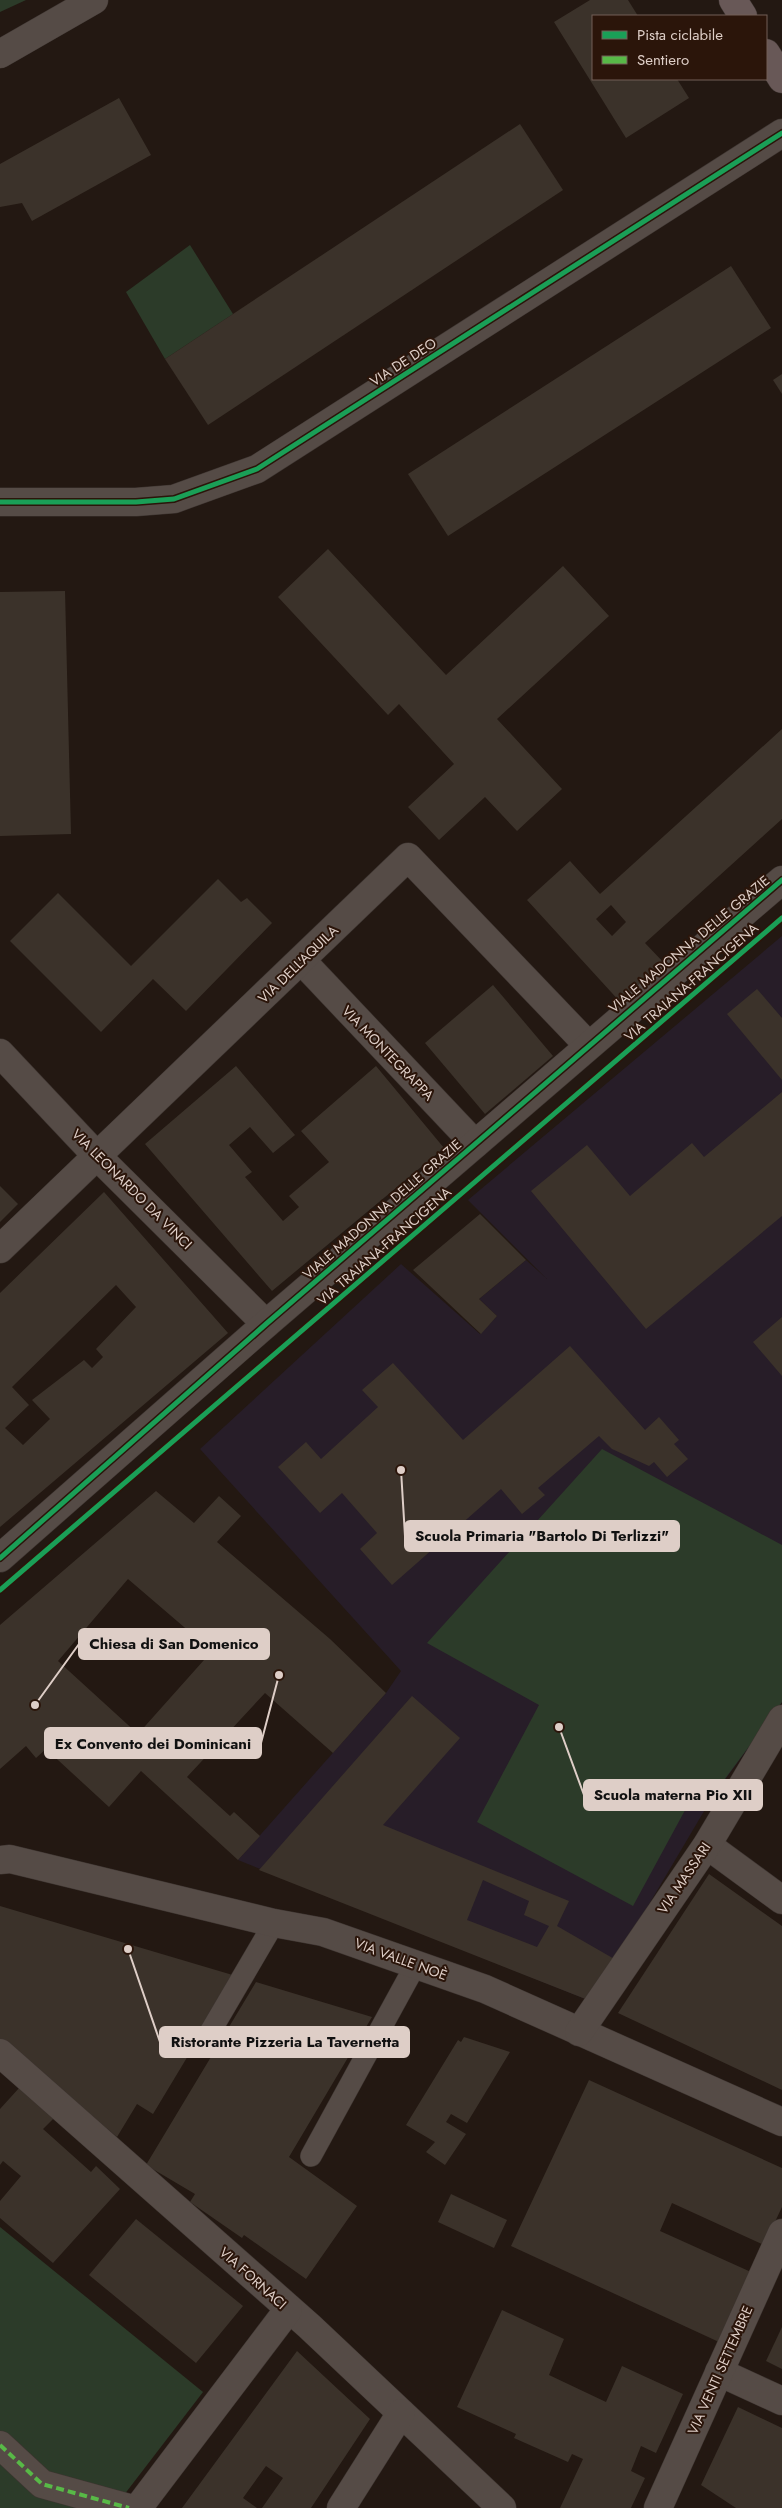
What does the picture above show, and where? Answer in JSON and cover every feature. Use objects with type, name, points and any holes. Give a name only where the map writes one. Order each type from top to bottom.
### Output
[{"type":"main road","points":[[733,0],[742,15]]},
{"type":"main road","points":[[767,55],[782,79]]},
{"type":"street","points":[[0,54],[94,0]]},
{"type":"street","name":"VIA DE DEO","points":[[0,502],[136,502],[174,499],[257,470],[782,133]]},
{"type":"street","name":"VIA DELL'AQUILA","points":[[0,1249],[302,961],[408,857],[588,1045]]},
{"type":"street","name":"VIALE MADONNA DELLE GRAZIE","points":[[0,1558],[266,1324],[782,880]]},
{"type":"street","name":"VIA MONTEGRAPPA","points":[[302,961],[475,1144]]},
{"type":"street","name":"VIA LEONARDO DA VINCI","points":[[0,1053],[97,1156],[266,1324]]},
{"type":"street","name":"VIA MASSARI","points":[[579,2032],[707,1845],[782,1719]]},
{"type":"street","points":[[707,1845],[782,1900]]},
{"type":"street","name":"VIA VALLE NOÈ","points":[[0,1860],[10,1859],[274,1923],[323,1932],[485,1989],[782,2122]]},
{"type":"street","name":"VIA FORNACI","points":[[0,2053],[46,2091],[288,2310],[309,2326],[502,2508]]},
{"type":"street","name":"VIA VENTI SETTEMBRE","points":[[666,2504],[719,2372],[782,2233]]},
{"type":"street","points":[[138,2508],[288,2310]]},
{"type":"street","points":[[719,2372],[782,2401]]},
{"type":"street","points":[[341,2508],[401,2413]]},
{"type":"street","points":[[0,2445],[42,2484],[129,2508]]},
{"type":"lane","points":[[206,2038],[274,1923]]},
{"type":"lane","points":[[311,2156],[416,1964]]},
{"type":"shaded area","points":[[782,936],[782,1702],[713,1796],[616,1960],[588,2000],[238,1860],[386,1693],[401,1671],[200,1449],[401,1264],[480,1334],[497,1316],[479,1299],[526,1260],[547,1279],[468,1200]]},
{"type":"green space","points":[[0,0],[26,0],[0,12]]},
{"type":"green space","points":[[190,245],[233,314],[165,359],[126,292]]},
{"type":"green space","points":[[602,1449],[782,1545],[782,1702],[710,1799],[696,1790],[633,1906],[477,1822],[539,1705],[427,1643]]},
{"type":"green space","points":[[0,2227],[203,2392],[114,2508],[0,2508]]},
{"type":"building","points":[[590,0],[628,0],[637,15],[592,15],[592,80],[678,80],[689,98],[626,138],[554,22]]},
{"type":"building","points":[[119,98],[151,155],[32,221],[22,203],[0,207],[0,164]]},
{"type":"building","points":[[520,124],[563,190],[208,425],[165,359]]},
{"type":"building","points":[[731,266],[771,328],[448,536],[408,474]]},
{"type":"building","points":[[782,374],[782,394],[773,380]]},
{"type":"building","points":[[328,549],[446,675],[563,566],[609,616],[497,719],[562,789],[517,831],[485,797],[439,840],[408,807],[454,764],[399,704],[388,715],[278,597]]},
{"type":"building","points":[[65,591],[71,834],[0,836],[0,592]]},
{"type":"building","points":[[782,729],[782,819],[645,943],[665,964],[622,1004],[527,900],[570,861],[600,894]],"holes":[[[611,905],[626,922],[612,936],[596,919]]]},
{"type":"building","points":[[218,879],[241,902],[247,898],[272,923],[186,1011],[153,979],[101,1032],[10,941],[58,893],[131,966]]},
{"type":"building","points":[[493,985],[553,1056],[485,1114],[425,1043]]},
{"type":"building","points":[[757,989],[782,1018],[782,1080],[727,1014]]},
{"type":"building","points":[[236,1066],[295,1135],[273,1153],[250,1127],[229,1145],[252,1172],[245,1177],[283,1221],[299,1207],[289,1196],[329,1162],[301,1131],[376,1066],[444,1148],[272,1291],[145,1144]]},
{"type":"building","points":[[782,1092],[782,1216],[646,1329],[531,1191],[587,1145],[630,1196],[692,1143],[704,1157]]},
{"type":"building","points":[[0,1186],[18,1204],[0,1222]]},
{"type":"building","points":[[104,1192],[228,1333],[0,1527],[0,1293]],"holes":[[[116,1285],[136,1307],[96,1349],[103,1357],[92,1368],[84,1360],[32,1400],[50,1419],[23,1445],[5,1428],[29,1405],[12,1387]]]},
{"type":"building","points":[[480,1214],[526,1260],[479,1299],[497,1316],[481,1334],[413,1270]]},
{"type":"building","points":[[782,1317],[782,1376],[753,1342]]},
{"type":"building","points":[[570,1346],[645,1430],[659,1417],[679,1440],[674,1444],[688,1459],[667,1477],[654,1462],[649,1466],[612,1449],[599,1436],[538,1488],[545,1495],[522,1514],[501,1489],[392,1585],[360,1549],[377,1533],[342,1493],[320,1513],[278,1467],[306,1442],[321,1459],[378,1407],[362,1390],[393,1363],[463,1440]]},
{"type":"building","points":[[156,1491],[194,1523],[219,1496],[241,1516],[217,1542],[330,1639],[386,1693],[333,1753],[265,1693],[187,1777],[230,1816],[234,1812],[260,1836],[238,1860],[141,1771],[109,1807],[46,1749],[36,1758],[26,1746],[0,1769],[0,1625]],"holes":[[[128,1579],[212,1651],[138,1734],[58,1661]]]},
{"type":"building","points":[[412,1696],[460,1738],[383,1825],[569,1901],[557,1926],[616,1960],[588,2000],[259,1870]],"holes":[[[483,1880],[529,1901],[524,1915],[549,1926],[537,1947],[467,1920]]]},
{"type":"building","points":[[709,1874],[782,1926],[782,2090],[618,2013]]},
{"type":"building","points":[[0,1906],[236,1976],[153,2114],[137,2104],[117,2137],[0,2039]]},
{"type":"building","points":[[256,1982],[372,2017],[289,2157],[357,2206],[306,2279],[244,2235],[242,2238],[190,2202],[195,2194],[146,2165]]},
{"type":"building","points":[[464,2037],[510,2052],[467,2123],[451,2114],[446,2122],[466,2134],[445,2165],[426,2152],[435,2142],[406,2125],[458,2040],[461,2042]]},
{"type":"building","points":[[589,2080],[782,2168],[782,2207],[764,2245],[672,2203],[660,2231],[751,2272],[719,2342],[511,2246]]},
{"type":"building","points":[[20,2087],[54,2118],[43,2129],[91,2172],[96,2166],[120,2189],[53,2263],[0,2218],[0,2201],[21,2176],[3,2161],[0,2165],[0,2109]]},
{"type":"building","points":[[451,2194],[507,2220],[494,2248],[438,2222]]},
{"type":"building","points":[[136,2219],[243,2306],[196,2363],[89,2275]]},
{"type":"building","points":[[502,2310],[564,2339],[549,2375],[606,2402],[622,2366],[683,2394],[656,2453],[641,2446],[631,2471],[645,2478],[631,2508],[560,2508],[583,2459],[572,2454],[568,2462],[514,2438],[516,2434],[457,2407]]},
{"type":"building","points":[[782,2327],[782,2369],[766,2361]]},
{"type":"building","points":[[297,2351],[370,2419],[311,2508],[262,2508],[283,2478],[266,2466],[243,2498],[257,2508],[182,2508]]},
{"type":"building","points":[[738,2407],[782,2428],[782,2508],[736,2508],[701,2485]]},
{"type":"marked path","points":[[0,2445],[42,2484],[129,2508]]},
{"type":"cycle path","points":[[0,502],[136,502],[174,499],[257,469],[782,133]]},
{"type":"cycle path","name":"VIA TRAIANA-FRANCIGENA","points":[[0,1558],[266,1324],[782,880]]},
{"type":"cycle path","name":"VIA TRAIANA-FRANCIGENA","points":[[0,1590],[782,918]]},
{"type":"place","name":"Scuola Primaria \"Bartolo Di Terlizzi\"","points":[[401,1470]]},
{"type":"place","name":"Ex Convento dei Dominicani","points":[[279,1675]]},
{"type":"place","name":"Chiesa di San Domenico","points":[[35,1705]]},
{"type":"place","name":"Scuola materna Pio XII","points":[[559,1727]]},
{"type":"place","name":"Ristorante Pizzeria La Tavernetta","points":[[128,1949]]}]
